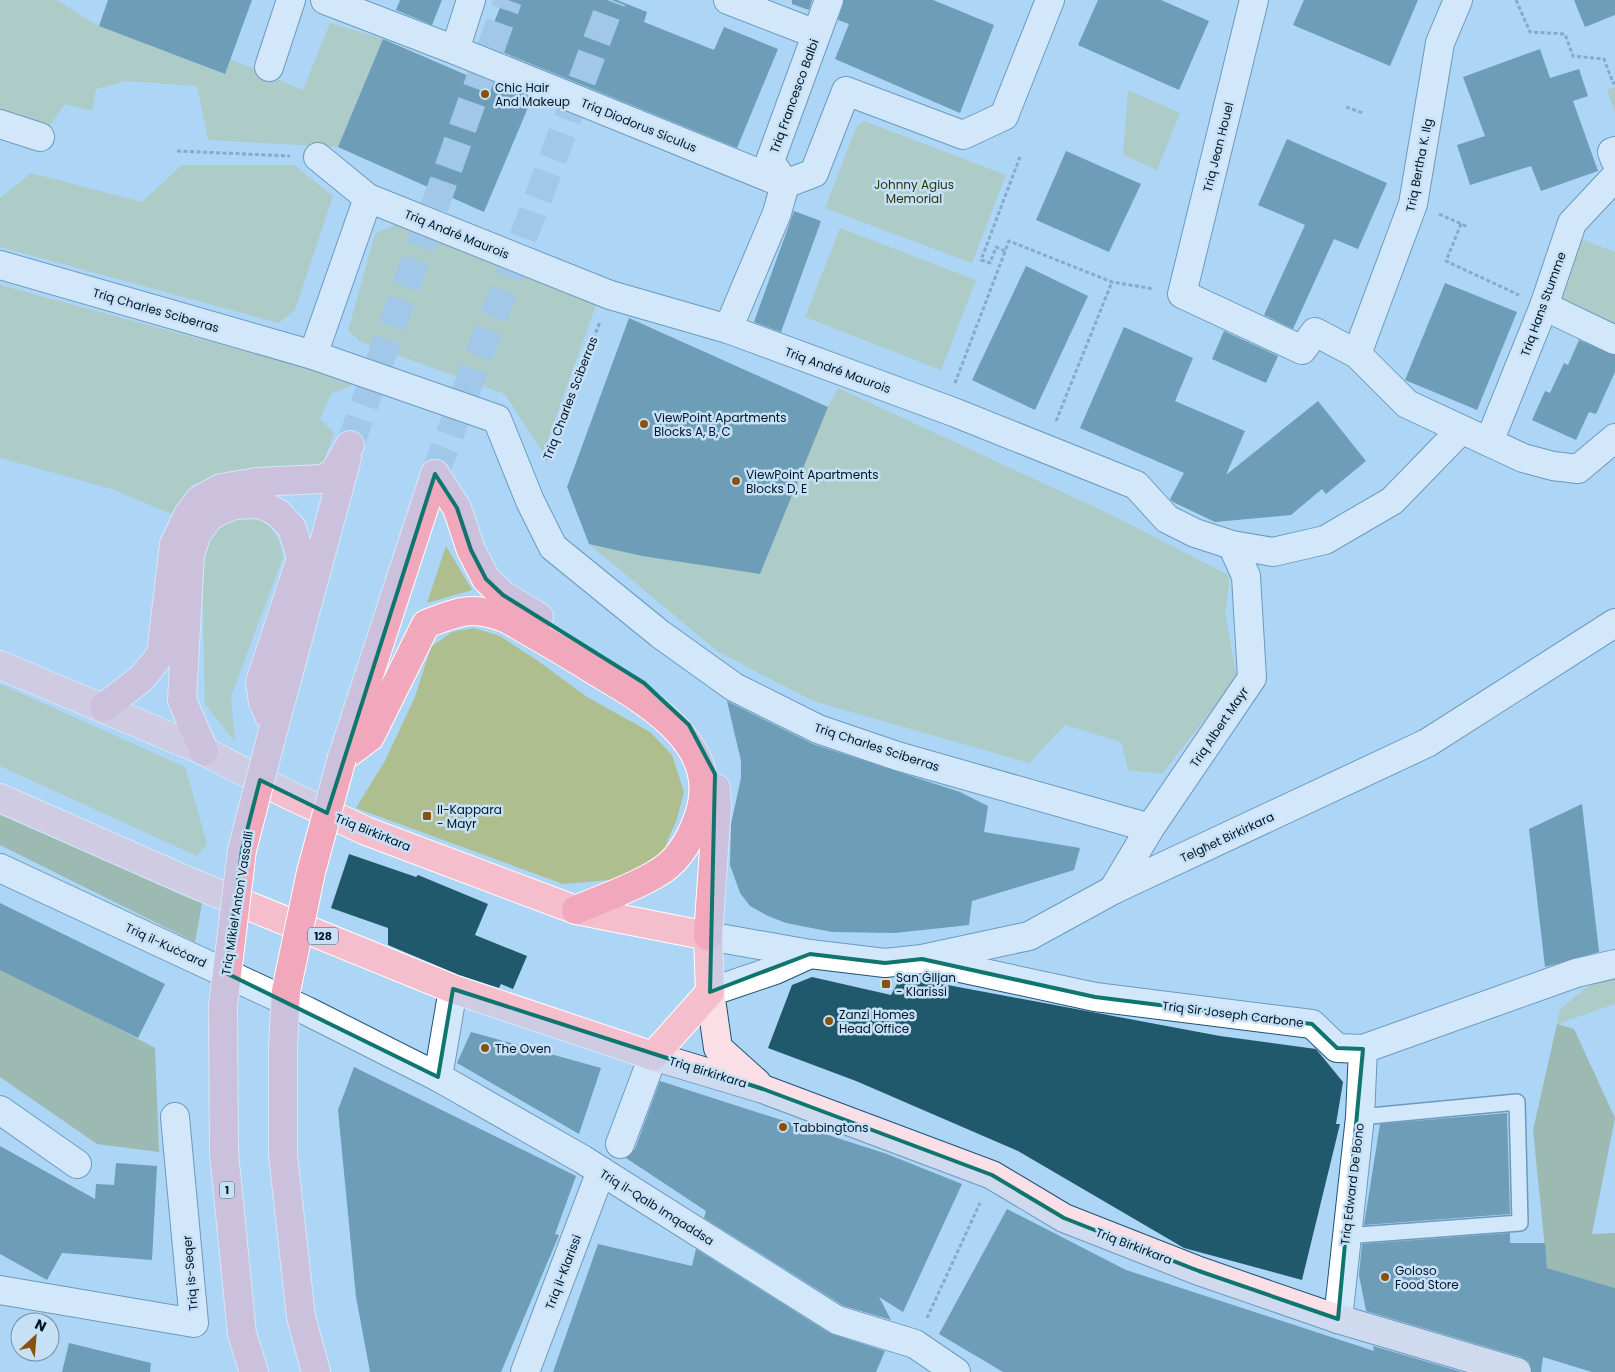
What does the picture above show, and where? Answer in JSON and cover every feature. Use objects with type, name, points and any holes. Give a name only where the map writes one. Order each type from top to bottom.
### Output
[{"type":"highway","name":"Triq Mikiel Anton Vassalli","points":[[104,707],[142,678],[161,654],[174,544],[188,516],[199,500],[221,488],[257,482],[322,479],[334,473],[350,445],[242,850],[223,1006],[224,1153],[242,1334],[254,1372]]},
{"type":"highway","points":[[316,1372],[301,1317],[283,1155],[286,991],[311,872],[342,758],[435,474],[457,508],[471,550],[486,579],[503,595],[644,683],[667,702],[689,725],[702,744],[715,774],[717,806],[708,936]]},
{"type":"highway","points":[[204,751],[182,700],[190,554],[197,534],[209,518],[215,512],[234,505],[255,504],[278,513],[292,528],[301,558],[260,682],[263,702],[274,727]]},
{"type":"highway","points":[[342,758],[370,737],[426,624],[461,611],[487,611],[507,619],[656,708],[690,745],[700,767],[703,784],[702,806],[694,829],[686,845],[675,860],[657,874],[576,910]]},
{"type":"main road","name":"Triq Birkirkara","points":[[0,666],[104,707],[204,751],[287,794],[366,831],[576,910],[708,936],[710,992],[718,1048],[764,1089]]},
{"type":"main road","name":"Triq Birkirkara","points":[[0,798],[190,882],[453,989],[653,1056],[764,1089],[992,1175],[1064,1218],[1199,1271],[1338,1319],[1517,1372]]},
{"type":"main road","name":"Triq Birkirkara","points":[[653,1056],[710,992]]},
{"type":"street","points":[[269,67],[291,0]]},
{"type":"street","name":"Triq Diodorus Siculus","points":[[325,0],[456,50],[785,184]]},
{"type":"street","points":[[456,50],[471,0]]},
{"type":"street","points":[[728,0],[816,34]]},
{"type":"street","name":"Triq Francesco Balbi","points":[[785,184],[770,161],[829,0]]},
{"type":"street","points":[[728,329],[777,213],[785,184],[814,173],[846,91],[963,135],[1004,116],[1050,0]]},
{"type":"street","name":"Triq Jean Houel","points":[[1182,294],[1254,0]]},
{"type":"street","name":"Triq Bertha K. Ilg","points":[[1357,354],[1413,204],[1440,43],[1458,0]]},
{"type":"street","points":[[0,124],[40,137]]},
{"type":"street","points":[[1615,151],[1612,152],[1615,160]]},
{"type":"street","name":"Triq André Maurois","points":[[318,157],[368,198],[610,295],[728,329],[945,409],[1136,485],[1167,519],[1195,533],[1232,545],[1274,552],[1325,540],[1392,501],[1461,430]]},
{"type":"street","name":"Triq Hans Stumme","points":[[1489,442],[1544,306],[1572,223],[1615,177]]},
{"type":"street","points":[[313,355],[368,198]]},
{"type":"street","name":"Triq Charles Sciberras","points":[[0,265],[313,355],[497,419],[530,501],[553,547],[660,634],[734,688],[818,729],[897,756],[1150,828]]},
{"type":"street","points":[[1182,294],[1302,350],[1315,332],[1357,354],[1407,404],[1523,458],[1553,466],[1578,469],[1615,438]]},
{"type":"street","points":[[1544,306],[1615,340]]},
{"type":"street","name":"Triq Albert Mayr","points":[[1113,890],[1150,828],[1252,678],[1246,576],[1232,545]]},
{"type":"street","name":"Telgħet Birkirkara","points":[[708,936],[810,954],[885,963],[922,959],[1029,936],[1113,890],[1427,743],[1615,624]]},
{"type":"street","name":"Triq il-Kuċċard","points":[[0,868],[306,1011],[438,1077]]},
{"type":"street","points":[[710,992],[775,970],[810,954]]},
{"type":"street","name":"Triq Sir Joseph Carbone","points":[[922,959],[1095,997],[1312,1024],[1338,1048],[1363,1049],[1576,973],[1615,964]]},
{"type":"street","points":[[438,1077],[453,989]]},
{"type":"street","name":"Triq Edward De Bono","points":[[1338,1319],[1360,1117],[1363,1049]]},
{"type":"street","points":[[620,1144],[653,1056]]},
{"type":"street","name":"Triq il-Qalb Imqaddsa","points":[[438,1077],[601,1171],[837,1320],[915,1344],[956,1372]]},
{"type":"street","points":[[0,1110],[77,1164]]},
{"type":"street","name":"Triq is-Seqer","points":[[0,1290],[194,1323],[175,1118]]},
{"type":"street","name":"Triq il-Klarissi","points":[[525,1372],[601,1171]]},
{"type":"lane","points":[[1346,1236],[1520,1223],[1517,1102],[1360,1117]]},
{"type":"path","points":[[1516,0],[1530,32],[1565,34],[1573,56],[1604,59],[1613,83],[1615,82]]},
{"type":"path","points":[[1346,107],[1363,113]]},
{"type":"path","points":[[177,151],[318,157]]},
{"type":"path","points":[[1005,251],[996,247],[990,263],[981,260],[1020,157]]},
{"type":"path","points":[[1461,224],[1446,261],[1544,306]]},
{"type":"path","points":[[945,409],[1009,241],[1112,282],[1182,294]]},
{"type":"path","points":[[1045,450],[1112,282]]},
{"type":"path","name":"Triq Charles Sciberras","points":[[530,501],[610,295]]},
{"type":"path","points":[[915,1344],[992,1175]]},
{"type":"highlighted area","points":[[435,474],[457,508],[471,550],[486,579],[503,595],[644,683],[689,725],[715,774],[710,992],[810,954],[885,963],[922,959],[1095,997],[1312,1024],[1337,1048],[1363,1049],[1338,1319],[1199,1271],[1064,1218],[992,1175],[763,1089],[453,989],[438,1077],[226,973],[242,850],[260,780],[327,813]]},
{"type":"green space","points":[[0,0],[56,0],[99,26],[224,74],[230,59],[303,90],[330,23],[383,39],[338,147],[208,140],[197,86],[125,81],[96,89],[92,111],[65,104],[48,128],[0,114]]},
{"type":"green space","points":[[1615,87],[1615,113],[1607,90]]},
{"type":"green space","points":[[1128,90],[1180,113],[1157,170],[1123,155]]},
{"type":"green space","name":"Johnny Agius Memorial","points":[[864,121],[1006,175],[972,263],[825,208],[856,128]]},
{"type":"green space","points":[[182,165],[294,165],[333,196],[295,310],[279,323],[0,247],[0,198],[31,173],[142,202]]},
{"type":"green space","points":[[396,224],[596,305],[543,453],[505,394],[361,342],[348,331],[375,234]]},
{"type":"green space","points":[[840,228],[976,280],[941,370],[805,317]]},
{"type":"green space","points":[[1573,236],[1615,252],[1615,330],[1556,303]]},
{"type":"green space","points":[[0,285],[359,382],[331,394],[320,419],[334,433],[320,472],[195,483],[171,514],[112,489],[0,458]]},
{"type":"green space","points":[[838,388],[1114,516],[1230,576],[1225,613],[1237,678],[1162,774],[1128,770],[1121,742],[1065,725],[1029,763],[813,701],[717,651],[589,544],[642,556],[760,574],[828,407]]},
{"type":"green space","points":[[238,517],[265,520],[279,540],[283,557],[231,696],[235,742],[205,704],[202,554],[213,528]]},
{"type":"green space","points":[[446,546],[472,590],[427,603]]},
{"type":"green space","points":[[474,628],[500,636],[587,697],[650,732],[672,755],[684,792],[677,819],[660,858],[622,879],[563,884],[356,808],[385,761],[415,697],[431,647],[452,632]]},
{"type":"green space","points":[[0,684],[185,767],[207,844],[197,856],[0,766]]},
{"type":"green space","points":[[0,808],[203,898],[195,942],[0,845]]},
{"type":"green space","points":[[0,966],[155,1048],[159,1152],[97,1144],[0,1077]]},
{"type":"green space","points":[[1615,977],[1615,1004],[1557,1024],[1560,1009],[1593,982]]},
{"type":"green space","points":[[1557,1024],[1574,1029],[1615,1118],[1592,1234],[1615,1233],[1615,1288],[1547,1268],[1533,1130]]},
{"type":"building","points":[[108,0],[252,0],[225,74],[99,26]]},
{"type":"building","points":[[400,0],[442,0],[432,25],[396,10]]},
{"type":"building","points":[[503,0],[617,0],[647,12],[644,22],[714,50],[724,27],[778,49],[737,148],[485,45]]},
{"type":"building","points":[[792,0],[812,0],[809,10],[792,4]]},
{"type":"building","points":[[844,0],[933,0],[994,25],[960,113],[835,59],[849,24],[838,20]]},
{"type":"building","points":[[1098,0],[1161,0],[1209,21],[1179,90],[1078,45]]},
{"type":"building","points":[[1304,0],[1418,0],[1390,66],[1293,25]]},
{"type":"building","points":[[1574,0],[1615,0],[1615,15],[1585,27]]},
{"type":"building","points":[[383,39],[471,77],[473,74],[532,98],[484,212],[338,147]]},
{"type":"building","points":[[1540,49],[1550,78],[1579,69],[1588,96],[1573,101],[1598,171],[1541,191],[1531,166],[1470,185],[1457,145],[1485,136],[1463,77]]},
{"type":"building","points":[[1287,139],[1387,183],[1358,249],[1334,239],[1293,329],[1264,315],[1305,225],[1258,205]]},
{"type":"building","points":[[1066,151],[1141,184],[1109,252],[1036,220]]},
{"type":"building","points":[[794,211],[821,221],[781,332],[754,322]]},
{"type":"building","points":[[1026,266],[1088,296],[1035,410],[972,380]]},
{"type":"building","points":[[1445,283],[1517,312],[1477,410],[1405,380]]},
{"type":"building","points":[[629,318],[828,407],[760,574],[642,556],[589,544],[567,487]]},
{"type":"building","points":[[1124,327],[1193,358],[1175,401],[1245,431],[1226,475],[1318,401],[1366,461],[1326,494],[1322,489],[1291,515],[1215,522],[1173,502],[1170,499],[1184,473],[1080,428]]},
{"type":"building","points":[[1224,331],[1278,356],[1266,383],[1212,359]]},
{"type":"building","points":[[1579,340],[1615,355],[1615,372],[1596,414],[1589,412],[1576,440],[1532,420],[1545,391],[1550,393],[1564,363],[1568,365]]},
{"type":"building","points":[[727,701],[813,744],[960,792],[988,806],[984,832],[1080,848],[1074,870],[972,901],[969,925],[895,933],[832,932],[786,923],[768,916],[750,906],[740,893],[730,865],[731,824],[741,778],[741,761]]},
{"type":"building","points":[[1582,804],[1599,952],[1545,967],[1529,829]]},
{"type":"building","points":[[349,854],[416,877],[418,875],[488,904],[475,935],[527,956],[513,989],[501,984],[499,988],[459,975],[388,945],[388,928],[331,908]]},
{"type":"building","points":[[0,903],[165,984],[138,1038],[0,970]]},
{"type":"building","points":[[812,977],[891,995],[901,977],[905,977],[1220,1036],[1316,1049],[1343,1082],[1336,1124],[1340,1124],[1302,1280],[1184,1248],[1018,1151],[856,1081],[768,1048],[792,985]]},
{"type":"building","points":[[471,1032],[601,1068],[579,1134],[457,1063]]},
{"type":"building","points":[[354,1067],[576,1176],[555,1234],[559,1235],[501,1372],[370,1372],[356,1297],[338,1110]]},
{"type":"building","points":[[660,1081],[887,1154],[962,1184],[903,1312],[879,1297],[891,1320],[844,1306],[704,1218],[706,1211],[626,1158],[635,1149]]},
{"type":"building","points":[[1507,1113],[1510,1214],[1364,1225],[1380,1124]]},
{"type":"building","points":[[0,1146],[95,1199],[96,1184],[114,1185],[116,1163],[157,1166],[152,1260],[62,1253],[47,1280],[0,1254]]},
{"type":"building","points":[[1007,1209],[1126,1270],[1374,1351],[1373,1346],[1462,1372],[1003,1372],[939,1334]]},
{"type":"building","points":[[1510,1233],[1510,1243],[1545,1243],[1547,1268],[1615,1288],[1615,1372],[1592,1372],[1543,1357],[1541,1372],[1532,1372],[1529,1362],[1521,1357],[1366,1311],[1359,1275],[1362,1244]]},
{"type":"building","points":[[598,1244],[692,1266],[696,1249],[829,1333],[885,1351],[876,1372],[553,1372]]},
{"type":"building","points":[[69,1343],[151,1363],[150,1372],[62,1372]]},
{"type":"tunnel","points":[[350,445],[508,0]]},
{"type":"tunnel","points":[[435,474],[612,0]]},
{"type":"place","name":"Chic Hair And Makeup","points":[[485,94]]},
{"type":"place","name":"ViewPoint Apartments Blocks A, B, C","points":[[644,424]]},
{"type":"place","name":"ViewPoint Apartments Blocks D, E","points":[[736,481]]},
{"type":"place","name":"Il-Kappara - Mayr","points":[[427,816]]},
{"type":"place","name":"San Ġiljan - Klarissi","points":[[886,984]]},
{"type":"place","name":"Zanzi Homes Head Office","points":[[829,1021]]},
{"type":"place","name":"The Oven","points":[[485,1048]]},
{"type":"place","name":"Tabbingtons","points":[[783,1127]]},
{"type":"place","name":"Goloso Food Store","points":[[1385,1277]]}]
